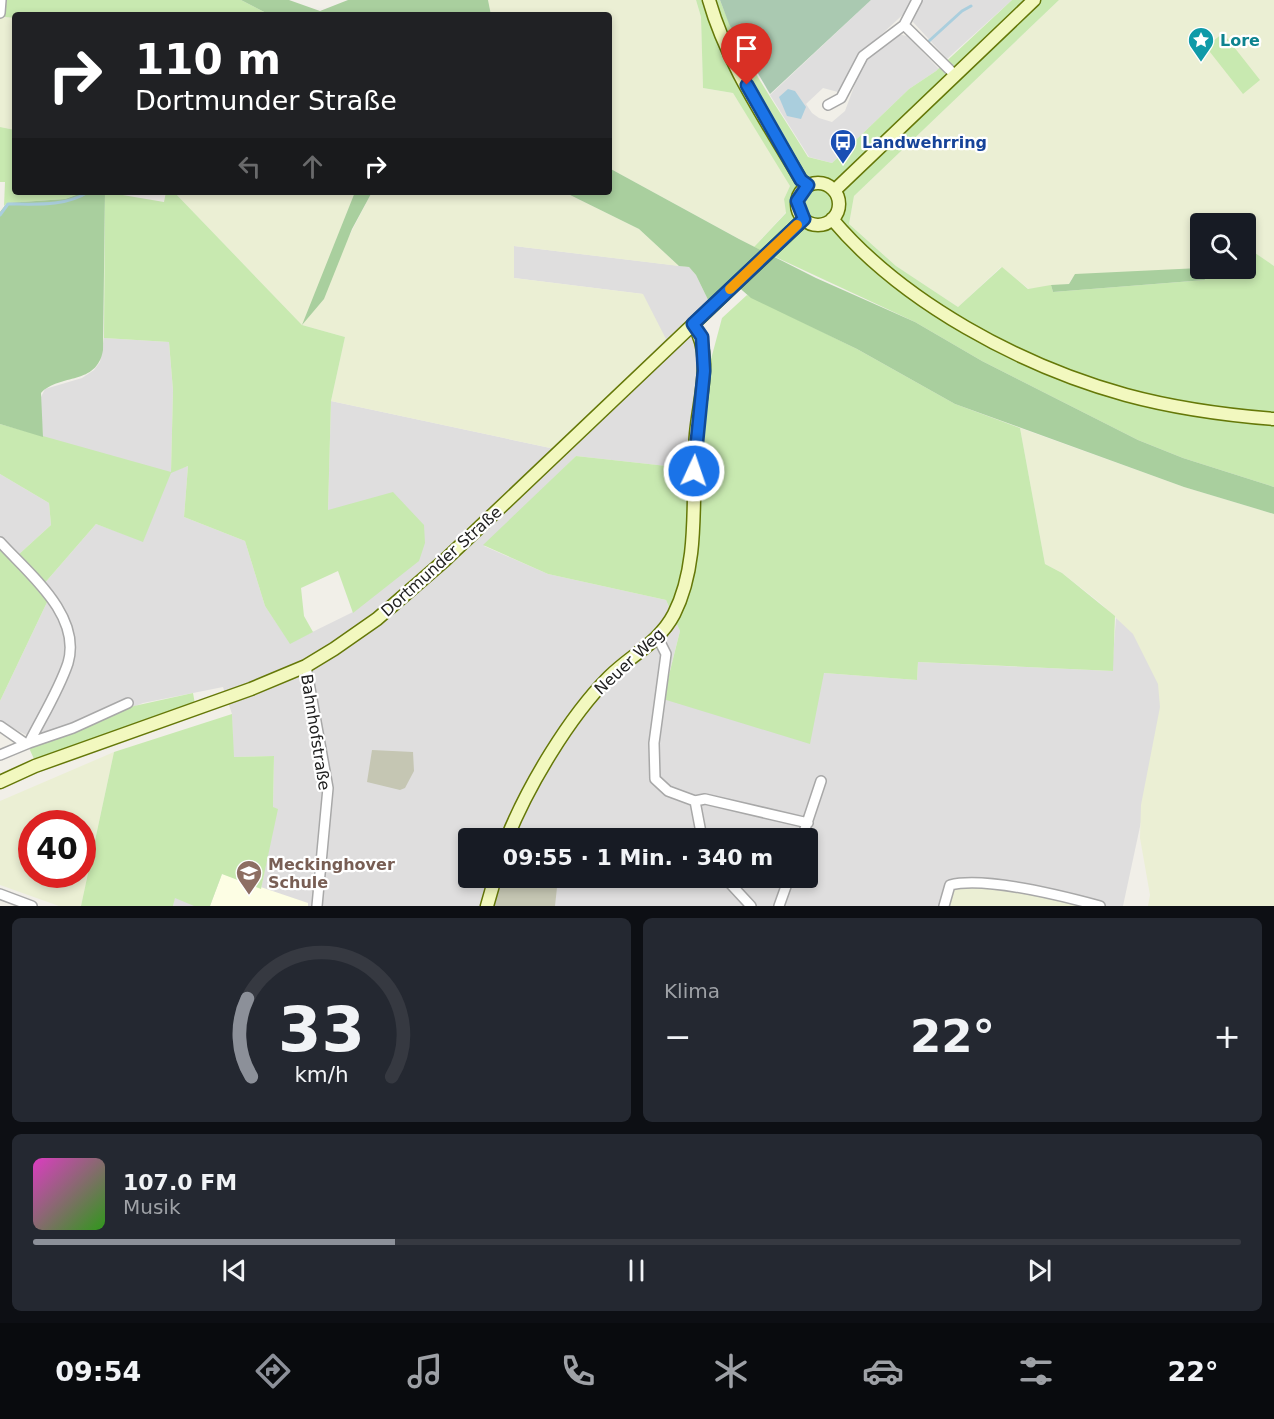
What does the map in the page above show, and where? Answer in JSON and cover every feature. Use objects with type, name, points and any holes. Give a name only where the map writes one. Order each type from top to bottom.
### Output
[{"type":"main road","points":[[709,0],[723,36],[750,91],[801,180],[808,185],[822,183],[835,190],[839,208],[832,219],[821,225],[804,219],[797,201],[808,185]]},
{"type":"main road","points":[[835,190],[1034,0]]},
{"type":"main road","name":"Dortmunder Straße","points":[[0,782],[35,766],[251,689],[306,666],[377,619],[425,578],[804,219]]},
{"type":"main road","points":[[832,219],[876,263],[908,290],[970,328],[1025,357],[1083,380],[1143,399],[1231,415],[1274,419]]},
{"type":"main road","name":"Neuer Weg","points":[[511,828],[518,812],[584,704],[610,675],[658,638],[674,614],[686,581],[691,545],[695,453],[704,371],[702,337],[693,324]]},
{"type":"main road","points":[[487,906],[492,888]]},
{"type":"street","points":[[0,13],[1,0]]},
{"type":"street","points":[[828,105],[841,98],[863,56],[904,25],[917,0]]},
{"type":"street","points":[[904,25],[955,75]]},
{"type":"street","points":[[0,542],[49,595],[63,617],[69,633],[67,665],[27,743]]},
{"type":"street","points":[[658,638],[666,654],[654,743],[655,779],[668,791],[695,801],[705,799],[808,823]]},
{"type":"street","name":"Bahnhofstraße","points":[[306,666],[328,788],[317,906]]},
{"type":"street","points":[[0,754],[74,728],[128,703]]},
{"type":"street","points":[[0,726],[27,743]]},
{"type":"street","points":[[806,828],[822,780]]},
{"type":"street","points":[[695,801],[700,828]]},
{"type":"street","points":[[944,906],[950,885],[960,882],[1009,887],[1100,906]]},
{"type":"street","points":[[734,888],[751,906]]},
{"type":"street","points":[[779,906],[785,888]]},
{"type":"street","points":[[0,894],[32,906]]},
{"type":"shaded area","points":[[488,0],[696,0],[701,17],[703,88],[733,93],[790,186],[784,199],[786,212],[754,247],[612,170],[612,12],[490,12]]},
{"type":"shaded area","points":[[720,0],[871,0],[770,94],[729,24]]},
{"type":"shaded area","points":[[871,0],[913,0],[910,8],[856,58],[843,87],[838,92],[823,88],[806,104],[812,113],[832,122],[845,111],[862,65],[898,34],[907,36],[939,69],[909,89],[832,163],[809,157],[770,95]]},
{"type":"shaded area","points":[[919,0],[1012,0],[947,59],[913,22]]},
{"type":"shaded area","points":[[1059,0],[1274,0],[1274,266],[1256,254],[1256,213],[1190,213],[1190,269],[1072,278],[1069,284],[1029,289],[1001,267],[958,307],[896,266],[849,224],[854,196]]},
{"type":"shaded area","points":[[0,17],[12,18],[12,129],[0,127]]},
{"type":"shaded area","points":[[177,195],[354,195],[304,323],[370,195],[570,195],[639,229],[679,266],[514,246],[514,278],[643,294],[666,339],[555,449],[331,401],[345,337],[302,325]]},
{"type":"shaded area","points":[[514,246],[689,267],[696,275],[711,306],[693,324],[702,345],[694,469],[576,456],[484,546],[548,574],[666,600],[680,631],[663,698],[824,673],[917,680],[918,662],[1112,671],[1116,618],[1134,631],[1164,676],[1162,724],[1123,906],[173,906],[181,861],[261,889],[277,809],[273,808],[274,756],[233,757],[232,714],[223,687],[143,703],[29,748],[28,736],[0,721],[0,701],[49,598],[43,585],[96,524],[143,541],[170,473],[43,437],[40,399],[45,389],[82,378],[94,370],[100,362],[104,338],[169,342],[173,390],[171,472],[188,466],[184,517],[245,541],[265,606],[290,643],[353,612],[328,510],[331,401],[555,449],[643,294],[514,278]]},
{"type":"shaded area","points":[[1020,428],[1184,487],[1274,514],[1274,906],[1148,906],[1150,895],[1140,838],[1141,805],[1160,707],[1158,684],[1133,634],[1099,602],[1062,573],[1045,564]]},
{"type":"shaded area","points":[[0,474],[49,503],[51,525],[17,556],[0,538]]},
{"type":"shaded area","points":[[372,750],[413,752],[414,771],[405,788],[400,790],[367,782]]},
{"type":"shaded area","points":[[114,752],[96,836],[96,810],[18,810],[18,888],[85,888],[81,906],[59,906],[0,885],[0,801]]},
{"type":"shaded area","name":"Meckinghover Schule","points":[[222,874],[308,903],[308,906],[210,906]]},
{"type":"shaded area","points":[[953,879],[1009,887],[1100,906],[946,906]]},
{"type":"shaded area","points":[[498,888],[557,888],[555,906],[493,906]]},
{"type":"green space","points":[[5,0],[241,0],[264,12],[12,12],[12,18],[4,17]]},
{"type":"green space","points":[[241,0],[289,0],[320,11],[348,0],[488,0],[490,12],[264,12]]},
{"type":"green space","points":[[696,0],[720,0],[749,61],[808,157],[832,163],[909,89],[936,71],[1012,0],[1059,0],[854,196],[849,224],[896,266],[958,307],[1002,267],[1028,289],[1051,285],[1053,292],[1205,279],[1256,279],[1256,254],[1274,266],[1274,487],[1183,458],[1138,440],[982,361],[915,322],[754,247],[786,213],[784,199],[790,186],[733,93],[703,88],[701,17]]},
{"type":"green space","points":[[1223,33],[1260,80],[1243,94],[1206,47]]},
{"type":"green space","points":[[0,127],[12,129],[12,195],[76,195],[65,199],[7,203],[4,206],[5,182],[0,182]]},
{"type":"green space","points":[[612,170],[739,239],[816,278],[915,322],[982,361],[1138,440],[1183,458],[1274,487],[1274,514],[1184,487],[955,404],[857,349],[751,298],[735,284],[711,306],[696,275],[689,267],[679,266],[639,229],[570,195],[612,195]]},
{"type":"green space","points":[[76,195],[105,195],[103,350],[99,361],[86,374],[58,383],[41,393],[43,437],[0,424],[0,212],[7,203],[65,199]]},
{"type":"green space","points":[[105,195],[123,195],[164,202],[165,195],[177,195],[302,325],[345,337],[331,401],[328,510],[393,492],[424,525],[425,543],[419,561],[353,613],[338,571],[301,588],[304,616],[313,632],[290,644],[265,606],[245,541],[184,517],[188,466],[171,473],[143,542],[96,524],[43,585],[17,556],[51,525],[49,503],[0,474],[0,424],[171,472],[173,390],[169,342],[104,338]]},
{"type":"green space","points":[[354,195],[370,195],[352,229],[324,299],[302,325]]},
{"type":"green space","points":[[1190,268],[1190,279],[1205,280],[1053,292],[1051,285],[1069,284],[1075,274]]},
{"type":"green space","points":[[747,295],[857,349],[955,404],[1020,428],[1045,564],[1062,573],[1115,616],[1113,671],[918,662],[917,680],[824,673],[810,744],[663,699],[680,631],[666,600],[548,574],[483,545],[576,456],[694,469],[698,408],[722,318]]},
{"type":"green space","points":[[0,545],[49,598],[0,701]]},
{"type":"green space","points":[[193,693],[195,704],[34,759],[29,748],[134,706]]},
{"type":"green space","points":[[232,714],[234,757],[274,756],[273,807],[278,809],[261,889],[222,874],[210,906],[194,906],[175,898],[173,906],[81,906],[85,888],[96,888],[96,836],[114,752]]},
{"type":"water","points":[[788,89],[795,91],[806,107],[801,119],[787,116],[779,97]]},
{"type":"waterway","points":[[929,41],[962,11],[971,6]]},
{"type":"waterway","points":[[0,215],[8,204],[59,202],[83,195]]},
{"type":"slow traffic","points":[[730,289],[797,225]]},
{"type":"place","name":"Lore","points":[[1201,63]]},
{"type":"place","name":"Landwehrring","points":[[843,165]]},
{"type":"place","name":"Meckinghover Schule","points":[[249,896]]},
{"type":"route","points":[[694,471],[698,408],[704,371],[702,337],[693,324],[804,219],[797,201],[803,189],[808,185],[801,180],[747,85]]}]
